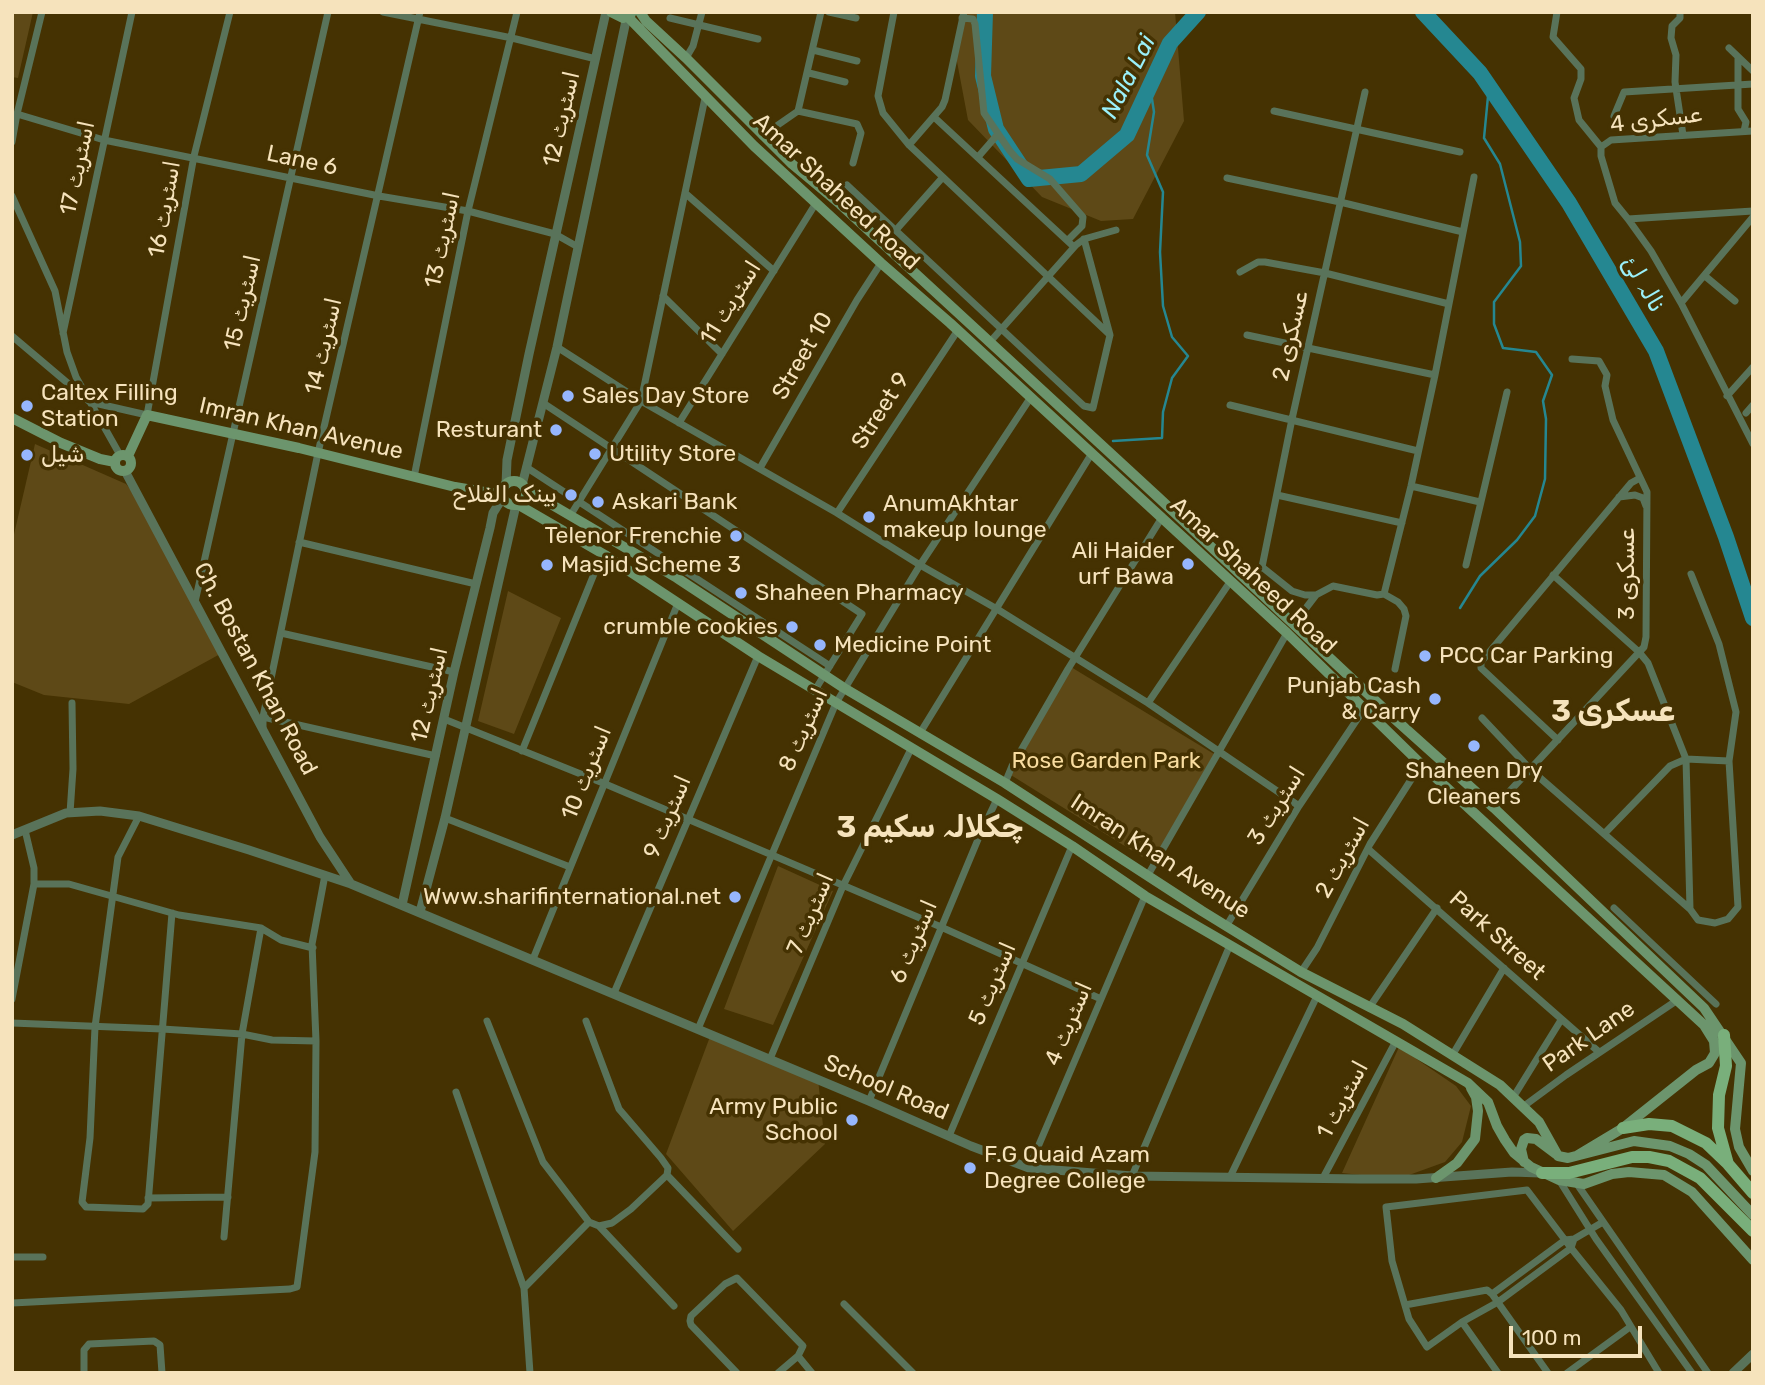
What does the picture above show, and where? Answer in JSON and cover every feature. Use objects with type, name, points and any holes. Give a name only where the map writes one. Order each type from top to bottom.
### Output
[{"type":"main road","points":[[609,12],[618,17],[630,14]]},
{"type":"main road","name":"Amar Shaheed Road","points":[[640,12],[762,135],[989,343],[1092,453],[1161,519],[1230,582],[1290,629],[1396,721],[1650,949],[1708,1022],[1715,1053],[1709,1063],[1696,1070],[1623,1128],[1578,1155]]},
{"type":"main road","name":"Amar Shaheed Road","points":[[630,14],[705,98],[751,144],[881,263],[1034,392],[1245,580],[1387,732],[1676,1001],[1724,1035],[1741,1063],[1735,1129],[1739,1147],[1753,1171]]},
{"type":"main road","points":[[751,144],[762,135]]},
{"type":"main road","points":[[121,458],[147,415]]},
{"type":"main road","name":"Imran Khan Avenue","points":[[147,415],[414,477],[490,493],[504,492]]},
{"type":"main road","points":[[12,418],[100,459],[121,458],[132,463],[125,471]]},
{"type":"main road","points":[[512,481],[524,487],[524,499],[516,504],[507,502],[504,492],[512,481]]},
{"type":"main road","name":"Imran Khan Avenue","points":[[524,487],[827,670],[844,688],[1005,783],[1301,972],[1403,1024],[1453,1054],[1524,1106],[1539,1122],[1558,1156]]},
{"type":"main road","name":"Imran Khan Avenue","points":[[516,504],[605,555],[758,656],[997,799],[1145,896],[1468,1083],[1488,1102],[1505,1140],[1524,1162],[1542,1173],[1577,1184]]},
{"type":"main road","points":[[1387,732],[1396,721]]},
{"type":"main road","points":[[1724,1035],[1726,1066],[1719,1095],[1718,1121],[1728,1164]]},
{"type":"main road","points":[[1436,1178],[1457,1163],[1475,1139],[1478,1111],[1476,1097],[1468,1083]]},
{"type":"main road","points":[[1623,1128],[1648,1124],[1672,1126],[1706,1143],[1753,1193]]},
{"type":"main road","points":[[1524,1162],[1521,1149],[1527,1138],[1536,1139],[1558,1156],[1568,1158],[1634,1141],[1670,1146],[1706,1165],[1753,1215]]},
{"type":"main road","points":[[1542,1173],[1569,1173],[1632,1157],[1669,1161],[1700,1178],[1753,1231]]},
{"type":"main road","points":[[1577,1184],[1629,1172],[1664,1175],[1692,1192],[1753,1260]]},
{"type":"street","points":[[12,142],[43,12]]},
{"type":"street","name":"اسٹریٹ 17","points":[[63,333],[132,12]]},
{"type":"street","name":"اسٹریٹ 16","points":[[147,415],[194,156],[230,12]]},
{"type":"street","name":"اسٹریٹ 15","points":[[195,602],[328,12]]},
{"type":"street","points":[[383,12],[420,16],[596,59]]},
{"type":"street","name":"اسٹریٹ 13","points":[[414,477],[468,211],[517,12]]},
{"type":"street","name":"اسٹریٹ 12","points":[[402,905],[493,513],[504,492],[507,460],[555,234],[609,12]]},
{"type":"street","points":[[686,58],[693,46],[702,12]]},
{"type":"street","points":[[762,135],[798,111],[809,73],[821,12]]},
{"type":"street","points":[[829,12],[856,18]]},
{"type":"street","points":[[894,12],[878,96],[883,113],[909,145],[1110,335]]},
{"type":"street","points":[[1557,12],[1553,37],[1581,69],[1581,79],[1574,98],[1578,120],[1601,147]]},
{"type":"street","points":[[1680,12],[1680,18],[1672,26],[1671,38],[1676,55],[1675,82],[1683,135]]},
{"type":"street","points":[[524,487],[526,467],[557,347],[630,14]]},
{"type":"street","points":[[909,145],[945,100],[963,15],[970,18],[974,22],[983,111],[1017,159],[1050,179],[1083,217],[1082,226],[1068,240]]},
{"type":"street","name":"اسٹریٹ 14","points":[[263,730],[263,717],[318,453],[420,16]]},
{"type":"street","points":[[670,18],[758,39]]},
{"type":"street","points":[[1729,48],[1753,71]]},
{"type":"street","points":[[814,50],[857,61]]},
{"type":"street","points":[[1738,57],[1738,109],[1749,131]]},
{"type":"street","points":[[809,73],[845,82]]},
{"type":"street","points":[[1614,116],[1624,92],[1753,84]]},
{"type":"street","name":"عسکری 2","points":[[1262,567],[1365,92]]},
{"type":"street","points":[[570,516],[641,401],[705,98]]},
{"type":"street","points":[[798,111],[857,124],[860,133],[853,163]]},
{"type":"street","points":[[1274,111],[1460,152]]},
{"type":"street","name":"Lane 6","points":[[17,114],[104,140],[194,156],[379,196],[468,211],[555,234],[578,247]]},
{"type":"street","points":[[934,117],[1074,247]]},
{"type":"street","name":"عسکری 4","points":[[1681,303],[1651,251],[1615,204],[1603,166],[1601,147],[1611,140],[1749,131]]},
{"type":"street","points":[[978,157],[998,134]]},
{"type":"street","points":[[896,230],[943,177]]},
{"type":"street","points":[[1384,594],[1435,376],[1474,177]]},
{"type":"street","points":[[1227,178],[1463,232]]},
{"type":"street","points":[[847,186],[1000,330],[1089,409],[1095,405],[1110,335],[1084,239]]},
{"type":"street","points":[[685,192],[774,271]]},
{"type":"street","points":[[12,196],[55,291],[63,333],[76,377],[121,458]]},
{"type":"street","name":"اسٹریٹ 11","points":[[679,423],[816,203]]},
{"type":"street","points":[[1628,219],[1753,211]]},
{"type":"street","points":[[1752,220],[1681,303],[1753,444]]},
{"type":"street","points":[[989,343],[1074,247],[1084,239],[1116,230]]},
{"type":"street","points":[[1240,272],[1258,262],[1325,273],[1449,304]]},
{"type":"street","name":"Street 10","points":[[760,468],[881,263]]},
{"type":"street","points":[[1705,276],[1735,301]]},
{"type":"street","points":[[663,296],[722,354]]},
{"type":"street","name":"Street 9","points":[[837,513],[958,330]]},
{"type":"street","points":[[12,335],[90,402]]},
{"type":"street","points":[[1247,335],[1435,376]]},
{"type":"street","points":[[557,347],[641,401],[760,468],[997,609],[1148,703],[1298,806]]},
{"type":"street","name":"عسکری 3","points":[[1494,808],[1644,647],[1646,637],[1647,492],[1613,420],[1605,386],[1607,375],[1599,362],[1572,359]]},
{"type":"street","points":[[1727,396],[1753,367]]},
{"type":"street","name":"اسٹریٹ 8","points":[[698,1029],[835,703],[920,565],[1034,392]]},
{"type":"street","points":[[1466,565],[1507,392]]},
{"type":"street","name":"Imran Khan Avenue","points":[[90,402],[147,415]]},
{"type":"street","points":[[543,403],[862,614],[815,690]]},
{"type":"street","points":[[1230,405],[1418,451]]},
{"type":"street","points":[[1746,413],[1753,405]]},
{"type":"street","points":[[920,733],[1092,453]]},
{"type":"street","points":[[526,467],[827,670]]},
{"type":"street","name":"Ch. Bostan Khan Road","points":[[125,471],[320,837],[351,884]]},
{"type":"street","points":[[1558,740],[1480,665],[1631,483],[1640,478]]},
{"type":"street","points":[[1411,486],[1479,502]]},
{"type":"street","points":[[1277,495],[1402,523]]},
{"type":"street","points":[[1619,498],[1635,495],[1643,498],[1647,506]]},
{"type":"street","points":[[420,912],[445,818],[516,504]]},
{"type":"street","points":[[1005,783],[1012,766],[1161,519]]},
{"type":"street","points":[[299,542],[476,583]]},
{"type":"street","points":[[522,751],[594,574],[605,555]]},
{"type":"street","points":[[1245,580],[1262,567],[1292,591],[1316,595]]},
{"type":"street","points":[[1482,718],[1531,770],[1690,909],[1699,920],[1715,923],[1728,919],[1738,907],[1729,761],[1736,712],[1719,644],[1691,574]]},
{"type":"street","points":[[1553,575],[1648,663],[1686,759],[1690,909]]},
{"type":"street","points":[[1148,703],[1230,582]]},
{"type":"street","points":[[1148,875],[1290,629],[1316,595],[1333,586],[1384,594],[1398,602],[1406,616],[1395,669]]},
{"type":"street","name":"اسٹریٹ 10","points":[[533,959],[678,603]]},
{"type":"street","points":[[281,633],[454,672]]},
{"type":"street","name":"اسٹریٹ 9","points":[[614,993],[758,656]]},
{"type":"street","points":[[70,813],[73,769],[72,703]]},
{"type":"street","name":"اسٹریٹ 3","points":[[1227,925],[1298,806],[1364,709]]},
{"type":"street","points":[[263,717],[436,756]]},
{"type":"street","points":[[444,719],[688,819],[1101,999]]},
{"type":"street","name":"اسٹریٹ 7","points":[[770,1059],[843,886],[911,749]]},
{"type":"street","points":[[1604,834],[1670,766],[1686,759],[1729,761]]},
{"type":"street","name":"اسٹریٹ 2","points":[[1301,972],[1317,948],[1368,849],[1421,764]]},
{"type":"street","name":"اسٹریٹ 6","points":[[869,1101],[997,799]]},
{"type":"street","name":"School Road","points":[[12,835],[70,813],[100,811],[139,816],[325,875],[533,959],[1029,1168],[1132,1176],[1324,1178],[1436,1178],[1512,1172],[1542,1173]]},
{"type":"street","points":[[139,816],[118,857],[95,1027],[90,1138],[82,1202],[86,1207],[146,1208],[172,913]]},
{"type":"street","points":[[445,818],[570,867]]},
{"type":"street","points":[[12,999],[34,884],[34,868],[25,830]]},
{"type":"street","name":"اسٹریٹ 5","points":[[949,1136],[1072,846]]},
{"type":"street","name":"Park Street","points":[[1368,849],[1599,1052]]},
{"type":"street","points":[[12,1303],[297,1287],[315,1152],[313,948],[325,875]]},
{"type":"street","points":[[34,884],[69,884],[172,913],[261,928],[281,940],[313,948]]},
{"type":"street","name":"اسٹریٹ 4","points":[[1029,1168],[1145,896]]},
{"type":"street","points":[[1369,1008],[1437,908]]},
{"type":"street","points":[[1614,908],[1650,949],[1716,1004]]},
{"type":"street","points":[[224,1237],[242,1034],[261,928]]},
{"type":"street","points":[[1132,1176],[1230,945]]},
{"type":"street","points":[[1453,1054],[1504,968]]},
{"type":"street","points":[[1230,1177],[1317,996]]},
{"type":"street","name":"Park Lane","points":[[1524,1106],[1676,1001]]},
{"type":"street","points":[[1514,1097],[1561,1020]]},
{"type":"street","points":[[487,1021],[544,1162],[589,1223],[599,1226],[612,1223],[631,1209],[667,1175],[668,1168],[619,1109],[586,1021]]},
{"type":"street","points":[[12,1023],[162,1029],[242,1034],[272,1040],[316,1041]]},
{"type":"street","name":"اسٹریٹ 1","points":[[1324,1178],[1396,1041]]},
{"type":"street","points":[[456,1092],[524,1288],[530,1373]]},
{"type":"street","points":[[667,1175],[738,1249]]},
{"type":"street","points":[[1559,1180],[1590,1230],[1692,1373]]},
{"type":"street","points":[[1577,1184],[1708,1373]]},
{"type":"street","points":[[1574,1239],[1571,1248],[1498,1302],[1462,1322],[1427,1348],[1409,1319],[1392,1261],[1386,1207],[1527,1190],[1571,1248],[1621,1310],[1659,1373]]},
{"type":"street","points":[[148,1198],[228,1197]]},
{"type":"street","points":[[1492,1294],[1565,1240],[1574,1239],[1603,1222]]},
{"type":"street","points":[[524,1288],[589,1223]]},
{"type":"street","points":[[599,1226],[674,1306]]},
{"type":"street","points":[[12,1257],[43,1257]]},
{"type":"street","points":[[737,1373],[690,1321],[691,1316],[732,1279],[740,1280],[803,1346],[797,1356],[778,1373]]},
{"type":"street","points":[[1405,1305],[1487,1290],[1548,1373]]},
{"type":"street","points":[[844,1304],[913,1373]]},
{"type":"street","points":[[1462,1322],[1498,1373]]},
{"type":"street","points":[[1567,1373],[1630,1326]]},
{"type":"street","points":[[84,1373],[84,1350],[89,1344],[154,1341],[160,1345],[162,1373]]},
{"type":"street","points":[[1733,1373],[1753,1354]]},
{"type":"street","points":[[797,1356],[812,1373]]},
{"type":"green space","points":[[12,12],[33,12],[18,78],[12,77]]},
{"type":"green space","points":[[962,12],[1175,12],[1184,121],[1133,219],[1101,221],[1042,197],[968,120],[955,51]]},
{"type":"green space","points":[[35,444],[126,484],[143,505],[222,653],[129,704],[44,695],[12,682],[12,543]]},
{"type":"green space","points":[[508,591],[561,618],[514,734],[478,721]]},
{"type":"green space","name":"Rose Garden Park","points":[[1071,667],[1214,754],[1152,863],[1006,772]]},
{"type":"green space","points":[[778,866],[833,891],[773,1025],[724,1009]]},
{"type":"green space","points":[[711,1034],[818,1079],[825,1144],[733,1231],[666,1154]]},
{"type":"green space","points":[[1399,1047],[1456,1086],[1471,1106],[1462,1142],[1445,1162],[1398,1179],[1342,1173]]},
{"type":"waterway","name":"Nala Lai","points":[[985,12],[983,76],[996,129],[1029,179],[1081,174],[1127,135],[1170,43],[1198,12]]},
{"type":"waterway","name":"نالہ لئ","points":[[1423,12],[1480,73],[1569,203],[1656,351],[1726,537],[1753,618]]},
{"type":"waterway","points":[[1113,441],[1162,438],[1163,412],[1172,378],[1188,356],[1172,337],[1163,306],[1160,252],[1163,192],[1147,155],[1154,112],[1150,86]]},
{"type":"waterway","points":[[1460,608],[1480,576],[1517,540],[1535,516],[1545,479],[1546,419],[1543,401],[1552,375],[1536,352],[1503,348],[1494,324],[1494,302],[1521,266],[1520,242],[1500,164],[1484,138],[1489,86]]},
{"type":"place","name":"Sales Day Store","points":[[568,396]]},
{"type":"place","name":"Caltex Filling Station","points":[[27,406]]},
{"type":"place","name":"Resturant","points":[[556,430]]},
{"type":"place","name":"Utility Store","points":[[595,454]]},
{"type":"place","name":"شیل","points":[[27,455]]},
{"type":"place","name":"بینک الفلاح","points":[[571,495]]},
{"type":"place","name":"Askari Bank","points":[[598,502]]},
{"type":"place","name":"AnumAkhtar makeup lounge","points":[[869,517]]},
{"type":"place","name":"Telenor Frenchie","points":[[736,536]]},
{"type":"place","name":"Ali Haider urf Bawa","points":[[1188,564]]},
{"type":"place","name":"Masjid Scheme 3","points":[[547,565]]},
{"type":"place","name":"Shaheen Pharmacy","points":[[741,593]]},
{"type":"place","name":"crumble cookies","points":[[792,627]]},
{"type":"place","name":"Medicine Point","points":[[820,645]]},
{"type":"place","name":"PCC Car Parking","points":[[1425,656]]},
{"type":"place","name":"Punjab Cash & Carry","points":[[1435,699]]},
{"type":"place","name":"Shaheen Dry Cleaners","points":[[1474,746]]},
{"type":"place","name":"Www.sharifinternational.net","points":[[735,897]]},
{"type":"place","name":"Army Public School","points":[[852,1120]]},
{"type":"place","name":"F.G Quaid Azam Degree College","points":[[970,1168]]},
{"type":"district","name":"عسکری 3","points":[[1613,712]]},
{"type":"district","name":"چکلالہ سکیم 3","points":[[930,828]]}]
